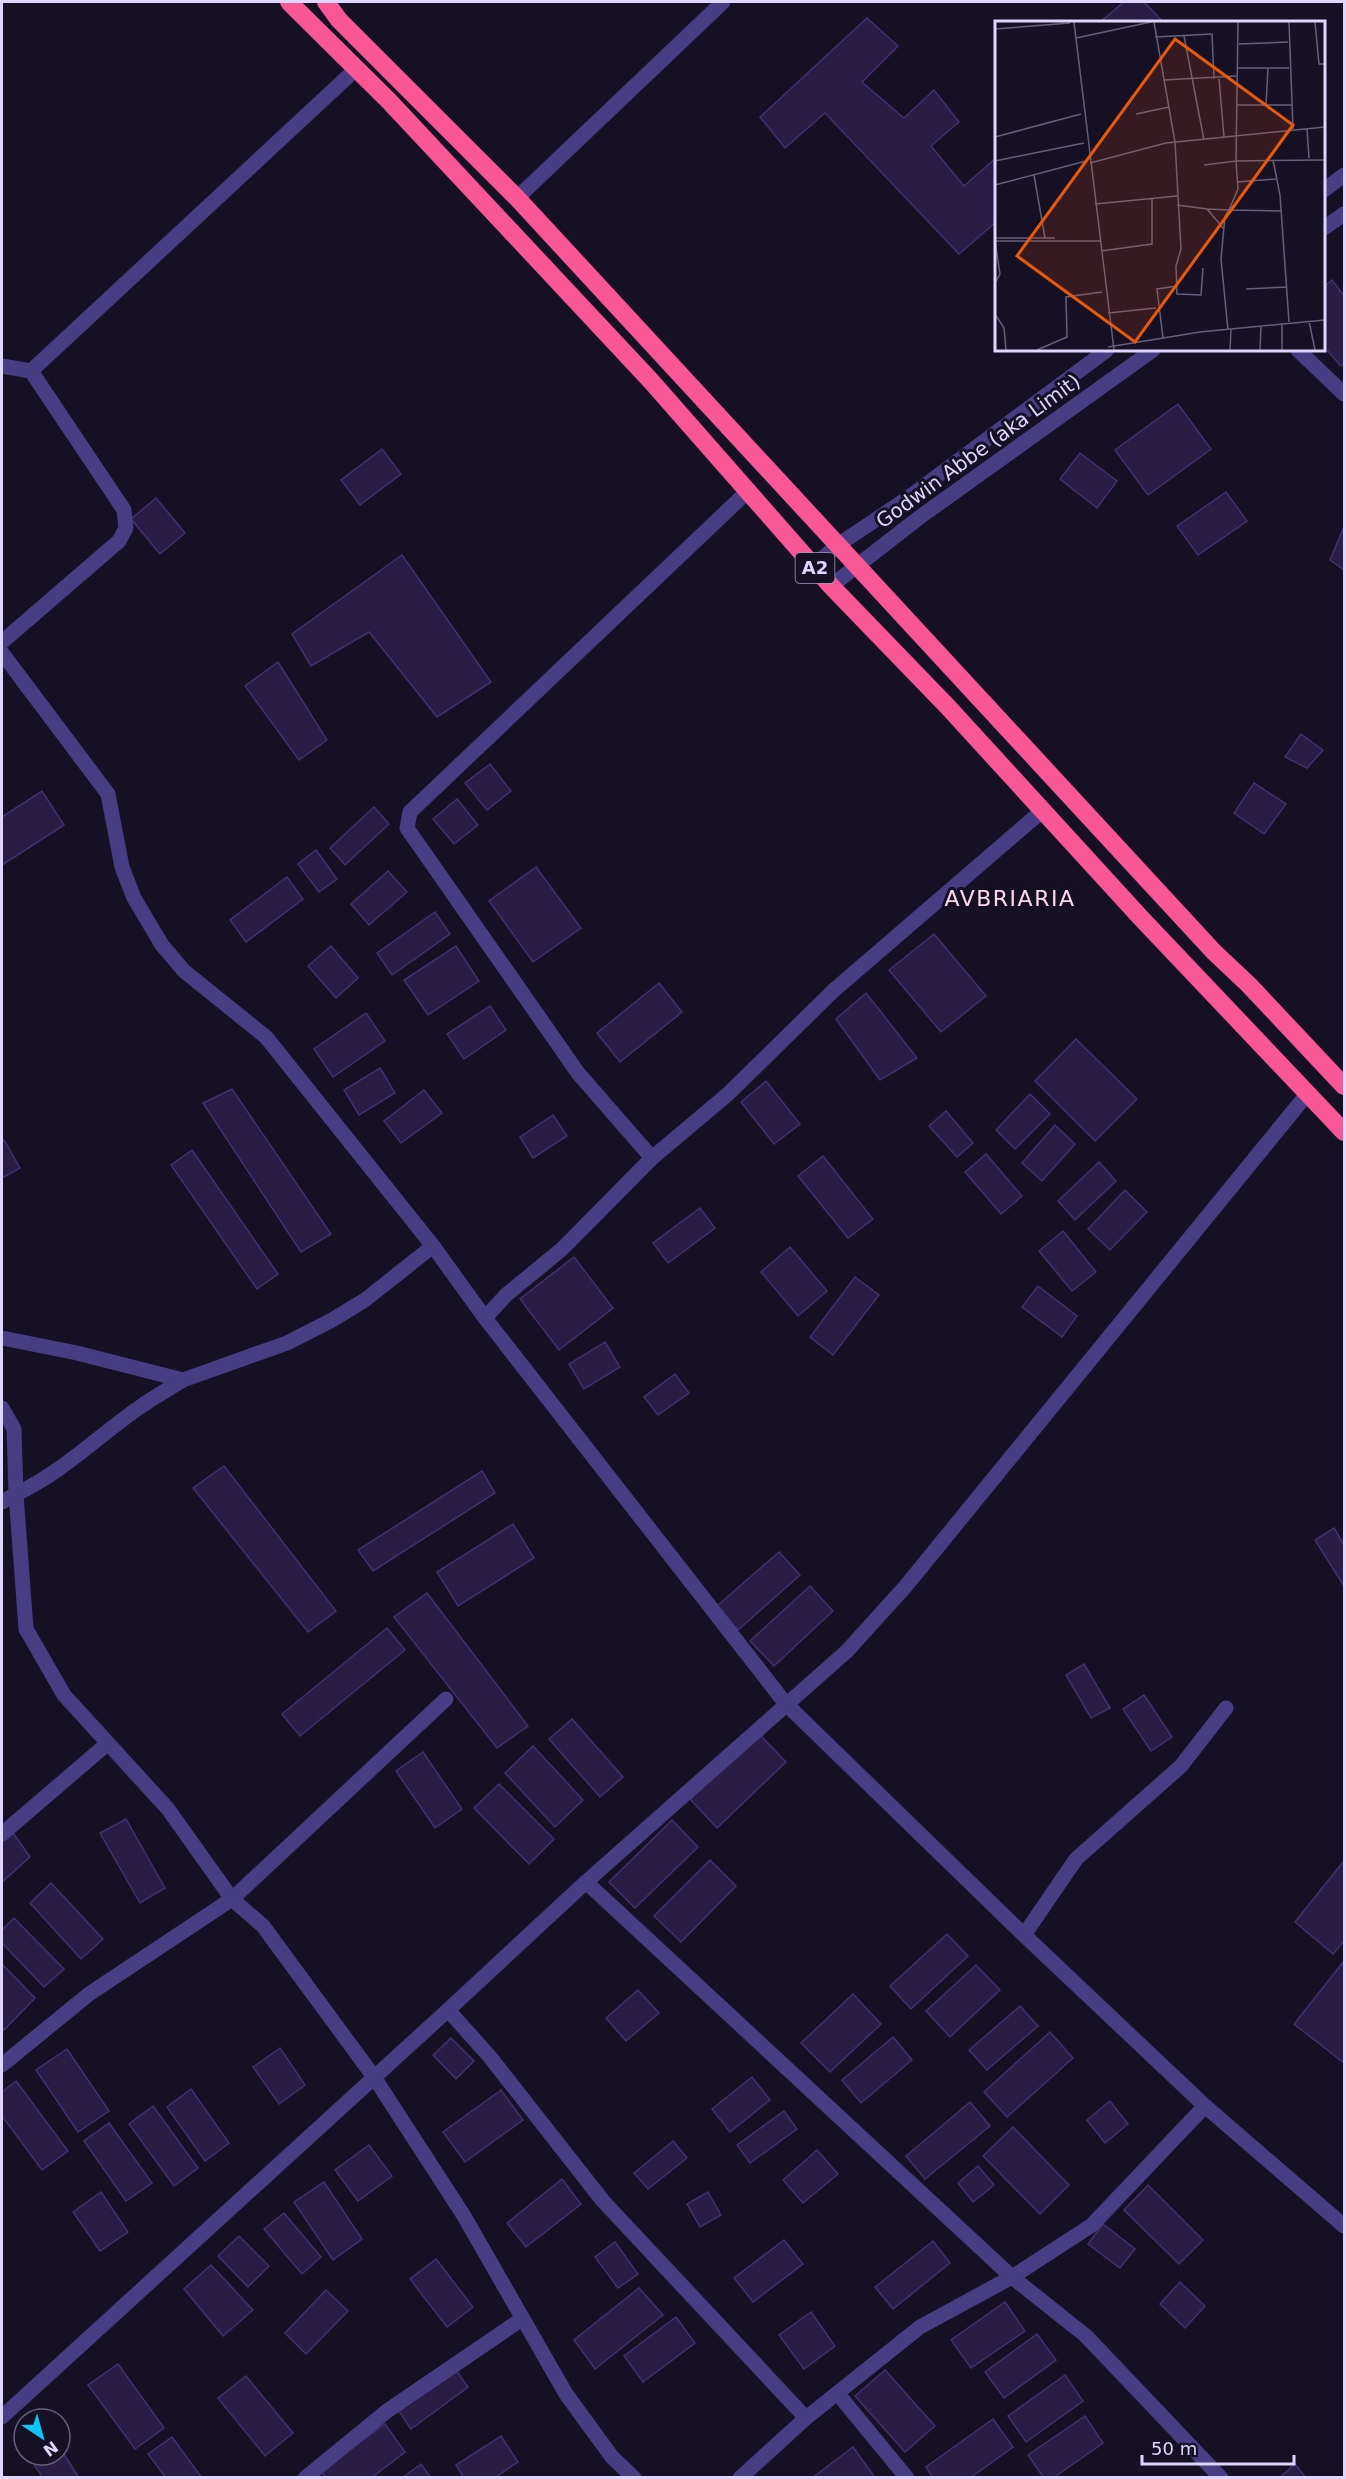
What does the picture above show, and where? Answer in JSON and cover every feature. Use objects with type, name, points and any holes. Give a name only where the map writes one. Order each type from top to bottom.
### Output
[{"type":"highway","name":"A2","points":[[289,2],[390,101],[651,381],[831,586],[948,707],[1141,918],[1344,1132]]},
{"type":"highway","name":"A2","points":[[326,2],[339,20],[517,198],[1214,952],[1344,1083]]},
{"type":"street","points":[[517,198],[723,2]]},
{"type":"street","points":[[31,370],[356,69]]},
{"type":"street","points":[[1325,189],[1344,175]]},
{"type":"street","points":[[1325,227],[1344,213]]},
{"type":"street","name":"Godwin Abbe (aka Limit)","points":[[813,566],[838,545],[908,498],[1106,351]]},
{"type":"street","name":"Godwin Abbe (aka Limit)","points":[[831,586],[920,517],[1152,351]]},
{"type":"street","points":[[1299,351],[1344,394]]},
{"type":"street","points":[[2,366],[31,370],[124,510],[126,528],[119,541],[2,642]]},
{"type":"street","points":[[652,1158],[578,1073],[407,828],[410,812],[747,492]]},
{"type":"street","points":[[2,653],[108,794],[122,867],[134,898],[162,945],[184,971],[266,1037],[433,1246],[485,1318],[786,1704],[1024,1935],[1205,2106],[1344,2226]]},
{"type":"street","points":[[485,1318],[506,1295],[562,1249],[652,1158],[728,1094],[833,991],[1042,811]]},
{"type":"street","points":[[2,2417],[586,1881],[847,1651],[905,1587],[1308,1093]]},
{"type":"street","points":[[2,1502],[58,1470],[139,1408],[183,1380],[287,1343],[332,1320],[365,1300],[433,1246]]},
{"type":"street","points":[[2,1338],[183,1380]]},
{"type":"street","points":[[2,1408],[14,1429],[16,1494],[26,1629],[63,1695],[168,1809],[232,1899],[263,1926],[374,2077],[464,2216],[566,2394],[612,2457],[634,2478]]},
{"type":"street","points":[[2,2065],[89,1994],[232,1899],[446,1699]]},
{"type":"street","points":[[1024,1935],[1076,1859],[1181,1766],[1226,1708]]},
{"type":"street","points":[[2,1834],[107,1744]]},
{"type":"street","points":[[586,1881],[1012,2277],[1086,2336],[1221,2478]]},
{"type":"street","points":[[448,2010],[490,2057],[603,2201],[806,2418]]},
{"type":"street","points":[[740,2478],[806,2418],[920,2327],[1012,2277],[1092,2225],[1205,2106]]},
{"type":"street","points":[[307,2477],[387,2411],[522,2319]]},
{"type":"street","points":[[838,2394],[907,2478]]},
{"type":"building","points":[[1124,2],[1144,2],[1162,21],[1101,21]]},
{"type":"building","points":[[867,18],[898,46],[862,82],[904,118],[934,90],[959,122],[931,146],[964,186],[995,159],[995,223],[959,254],[825,113],[785,148],[760,117]]},
{"type":"building","points":[[1332,280],[1344,296],[1344,363],[1341,366],[1325,348],[1325,286]]},
{"type":"building","points":[[1178,404],[1211,449],[1148,495],[1115,450]]},
{"type":"building","points":[[382,449],[401,474],[360,505],[341,480]]},
{"type":"building","points":[[1080,453],[1117,481],[1097,508],[1060,479]]},
{"type":"building","points":[[1226,492],[1247,521],[1198,555],[1177,526]]},
{"type":"building","points":[[156,498],[185,533],[160,554],[131,519]]},
{"type":"building","points":[[1344,527],[1344,570],[1330,560]]},
{"type":"building","points":[[402,555],[491,682],[437,717],[369,632],[311,666],[292,634]]},
{"type":"building","points":[[278,662],[327,740],[299,760],[245,686]]},
{"type":"building","points":[[1301,734],[1323,750],[1307,768],[1285,757]]},
{"type":"building","points":[[490,764],[511,791],[487,810],[465,783]]},
{"type":"building","points":[[1254,783],[1286,804],[1264,834],[1234,813]]},
{"type":"building","points":[[42,791],[64,825],[2,865],[2,817]]},
{"type":"building","points":[[457,799],[478,825],[454,844],[433,819]]},
{"type":"building","points":[[374,807],[389,824],[345,865],[330,848]]},
{"type":"building","points":[[316,850],[337,879],[319,892],[298,864]]},
{"type":"building","points":[[536,867],[581,928],[533,962],[489,901]]},
{"type":"building","points":[[388,871],[407,892],[369,925],[351,904]]},
{"type":"building","points":[[287,877],[303,899],[246,942],[230,920]]},
{"type":"building","points":[[435,912],[450,934],[392,975],[377,953]]},
{"type":"building","points":[[934,934],[986,996],[941,1032],[889,970]]},
{"type":"building","points":[[331,946],[358,978],[336,998],[308,966]]},
{"type":"building","points":[[456,946],[479,981],[428,1015],[404,980]]},
{"type":"building","points":[[659,983],[682,1012],[620,1062],[597,1033]]},
{"type":"building","points":[[866,993],[917,1058],[880,1080],[836,1019]]},
{"type":"building","points":[[490,1006],[506,1030],[464,1059],[447,1034]]},
{"type":"building","points":[[366,1013],[385,1041],[333,1077],[314,1049]]},
{"type":"building","points":[[1076,1039],[1137,1099],[1095,1141],[1035,1081]]},
{"type":"building","points":[[380,1068],[395,1093],[359,1115],[344,1090]]},
{"type":"building","points":[[766,1081],[800,1124],[774,1144],[741,1102]]},
{"type":"building","points":[[232,1089],[331,1234],[301,1252],[203,1103]]},
{"type":"building","points":[[424,1090],[442,1113],[401,1143],[384,1121]]},
{"type":"building","points":[[1030,1094],[1050,1114],[1015,1149],[996,1130]]},
{"type":"building","points":[[946,1111],[973,1143],[957,1157],[929,1126]]},
{"type":"building","points":[[553,1115],[567,1136],[533,1158],[520,1137]]},
{"type":"building","points":[[1055,1125],[1075,1144],[1042,1181],[1022,1163]]},
{"type":"building","points":[[4,1140],[20,1168],[2,1178],[2,1141]]},
{"type":"building","points":[[192,1150],[278,1274],[257,1289],[171,1165]]},
{"type":"building","points":[[986,1154],[1022,1196],[1001,1214],[965,1172]]},
{"type":"building","points":[[823,1156],[873,1219],[848,1238],[798,1176]]},
{"type":"building","points":[[1099,1162],[1116,1181],[1075,1220],[1058,1201]]},
{"type":"building","points":[[1125,1190],[1147,1212],[1110,1250],[1088,1229]]},
{"type":"building","points":[[700,1208],[715,1228],[668,1263],[653,1243]]},
{"type":"building","points":[[1063,1231],[1096,1272],[1072,1291],[1039,1251]]},
{"type":"building","points":[[790,1247],[827,1291],[798,1316],[761,1272]]},
{"type":"building","points":[[574,1257],[613,1308],[559,1350],[520,1299]]},
{"type":"building","points":[[855,1277],[879,1295],[833,1355],[810,1337]]},
{"type":"building","points":[[1038,1286],[1077,1316],[1062,1337],[1022,1307]]},
{"type":"building","points":[[605,1342],[620,1367],[584,1389],[569,1364]]},
{"type":"building","points":[[675,1374],[689,1393],[658,1415],[644,1397]]},
{"type":"building","points":[[224,1466],[336,1611],[308,1632],[193,1488]]},
{"type":"building","points":[[482,1471],[495,1493],[373,1571],[358,1550]]},
{"type":"building","points":[[513,1524],[534,1558],[458,1606],[437,1572]]},
{"type":"building","points":[[1334,1528],[1344,1545],[1344,1586],[1315,1540]]},
{"type":"building","points":[[779,1552],[800,1575],[738,1630],[717,1606]]},
{"type":"building","points":[[810,1586],[833,1611],[774,1666],[750,1641]]},
{"type":"building","points":[[427,1593],[528,1726],[497,1748],[394,1617]]},
{"type":"building","points":[[387,1628],[405,1650],[300,1736],[282,1714]]},
{"type":"building","points":[[1084,1664],[1110,1708],[1091,1718],[1066,1675]]},
{"type":"building","points":[[1144,1695],[1172,1737],[1151,1751],[1123,1709]]},
{"type":"building","points":[[572,1719],[623,1777],[600,1797],[549,1739]]},
{"type":"building","points":[[759,1734],[786,1762],[717,1828],[690,1799]]},
{"type":"building","points":[[533,1746],[583,1800],[555,1827],[505,1773]]},
{"type":"building","points":[[423,1752],[462,1809],[435,1828],[396,1771]]},
{"type":"building","points":[[499,1784],[554,1839],[529,1864],[474,1808]]},
{"type":"building","points":[[126,1819],[165,1888],[140,1903],[100,1833]]},
{"type":"building","points":[[672,1820],[698,1847],[635,1908],[609,1882]]},
{"type":"building","points":[[9,1827],[30,1857],[2,1882],[2,1834]]},
{"type":"building","points":[[710,1860],[736,1886],[681,1942],[654,1916]]},
{"type":"building","points":[[1344,1861],[1344,1941],[1333,1954],[1295,1922]]},
{"type":"building","points":[[51,1883],[103,1939],[81,1959],[30,1903]]},
{"type":"building","points":[[14,1918],[64,1969],[44,1987],[2,1943],[2,1930]]},
{"type":"building","points":[[947,1934],[968,1956],[911,2009],[890,1986]]},
{"type":"building","points":[[1344,1961],[1344,2063],[1294,2024]]},
{"type":"building","points":[[2,1964],[35,1998],[4,2030],[2,2027]]},
{"type":"building","points":[[976,1965],[1000,1990],[950,2037],[926,2011]]},
{"type":"building","points":[[638,1990],[659,2013],[626,2041],[606,2018]]},
{"type":"building","points":[[853,1994],[881,2024],[830,2072],[801,2043]]},
{"type":"building","points":[[1020,2006],[1038,2026],[987,2070],[969,2050]]},
{"type":"building","points":[[1050,2032],[1073,2058],[1007,2117],[984,2092]]},
{"type":"building","points":[[893,2037],[912,2060],[861,2103],[842,2080]]},
{"type":"building","points":[[451,2038],[474,2061],[456,2079],[433,2055]]},
{"type":"building","points":[[280,2048],[305,2085],[279,2104],[253,2067]]},
{"type":"building","points":[[67,2049],[109,2111],[78,2132],[36,2070]]},
{"type":"building","points":[[752,2077],[770,2100],[730,2132],[712,2109]]},
{"type":"building","points":[[16,2081],[68,2151],[42,2170],[2,2116],[2,2092]]},
{"type":"building","points":[[191,2089],[229,2143],[205,2161],[167,2107]]},
{"type":"building","points":[[501,2090],[523,2120],[465,2162],[443,2132]]},
{"type":"building","points":[[1110,2101],[1128,2124],[1105,2143],[1087,2120]]},
{"type":"building","points":[[970,2102],[990,2126],[925,2179],[906,2156]]},
{"type":"building","points":[[153,2106],[198,2168],[174,2186],[129,2124]]},
{"type":"building","points":[[784,2111],[797,2129],[750,2163],[737,2145]]},
{"type":"building","points":[[109,2123],[152,2183],[126,2201],[84,2141]]},
{"type":"building","points":[[1013,2127],[1069,2185],[1040,2214],[983,2156]]},
{"type":"building","points":[[673,2141],[687,2158],[648,2189],[634,2173]]},
{"type":"building","points":[[369,2145],[392,2176],[358,2201],[335,2170]]},
{"type":"building","points":[[817,2150],[838,2174],[803,2203],[783,2180]]},
{"type":"building","points":[[978,2166],[994,2185],[973,2202],[958,2183]]},
{"type":"building","points":[[562,2179],[581,2204],[526,2247],[507,2223]]},
{"type":"building","points":[[324,2182],[362,2239],[333,2260],[294,2202]]},
{"type":"building","points":[[1148,2185],[1203,2240],[1179,2264],[1124,2210]]},
{"type":"building","points":[[101,2192],[128,2232],[100,2251],[73,2212]]},
{"type":"building","points":[[708,2192],[721,2215],[700,2227],[687,2204]]},
{"type":"building","points":[[284,2213],[321,2257],[302,2274],[264,2229]]},
{"type":"building","points":[[1103,2224],[1135,2249],[1120,2268],[1088,2244]]},
{"type":"building","points":[[239,2236],[269,2266],[248,2287],[218,2256]]},
{"type":"building","points":[[784,2240],[803,2264],[753,2302],[734,2278]]},
{"type":"building","points":[[933,2241],[950,2263],[893,2309],[875,2287]]},
{"type":"building","points":[[615,2242],[638,2274],[618,2288],[595,2257]]},
{"type":"building","points":[[436,2259],[473,2307],[447,2327],[410,2279]]},
{"type":"building","points":[[211,2265],[253,2310],[223,2336],[184,2289]]},
{"type":"building","points":[[1180,2282],[1205,2306],[1185,2328],[1160,2304]]},
{"type":"building","points":[[639,2288],[663,2315],[595,2369],[574,2340]]},
{"type":"building","points":[[326,2290],[348,2311],[306,2354],[285,2333]]},
{"type":"building","points":[[1005,2302],[1025,2331],[971,2368],[951,2340]]},
{"type":"building","points":[[811,2312],[835,2346],[804,2369],[779,2335]]},
{"type":"building","points":[[676,2317],[695,2343],[643,2382],[624,2356]]},
{"type":"building","points":[[1037,2334],[1056,2360],[1004,2398],[985,2372]]},
{"type":"building","points":[[118,2364],[164,2428],[135,2449],[88,2385]]},
{"type":"building","points":[[453,2366],[468,2387],[411,2429],[396,2407]]},
{"type":"building","points":[[885,2370],[935,2426],[905,2452],[855,2396]]},
{"type":"building","points":[[1065,2375],[1083,2401],[1026,2442],[1008,2416]]},
{"type":"building","points":[[246,2376],[293,2433],[265,2456],[218,2398]]},
{"type":"building","points":[[1085,2416],[1103,2443],[1053,2478],[1044,2478],[1028,2455]]},
{"type":"building","points":[[993,2419],[1013,2447],[970,2478],[933,2478],[926,2467]]},
{"type":"building","points":[[385,2424],[405,2452],[371,2478],[326,2478],[321,2471]]},
{"type":"building","points":[[501,2436],[518,2462],[494,2478],[464,2478],[456,2465]]},
{"type":"building","points":[[172,2437],[202,2478],[166,2478],[148,2454]]},
{"type":"building","points":[[853,2447],[874,2476],[873,2478],[812,2478]]},
{"type":"building","points":[[421,2464],[431,2478],[402,2478]]},
{"type":"building","points":[[1295,2464],[1306,2478],[1279,2478]]},
{"type":"building","points":[[36,2467],[72,2467],[79,2478],[43,2478]]},
{"type":"district","name":"AVBRIARIA","points":[[1010,898]]}]
